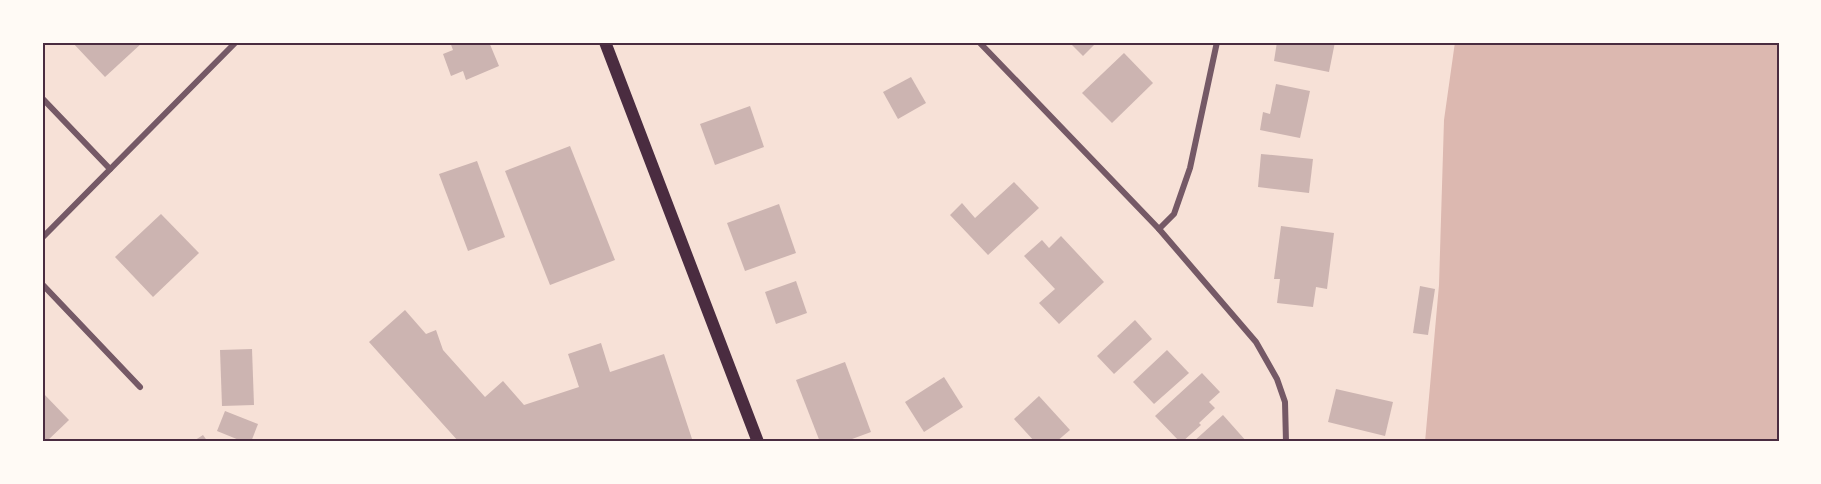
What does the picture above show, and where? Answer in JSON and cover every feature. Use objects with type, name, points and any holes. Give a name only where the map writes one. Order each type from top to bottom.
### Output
[{"type":"main road","points":[[606,42],[758,442]]},
{"type":"street","points":[[42,238],[236,42]]},
{"type":"street","points":[[979,42],[1159,229],[1256,342],[1277,379],[1285,402],[1286,442]]},
{"type":"street","points":[[1159,229],[1174,214],[1190,168],[1217,42]]},
{"type":"street","points":[[42,98],[110,169]]},
{"type":"street","points":[[42,284],[140,387]]},
{"type":"shaded area","points":[[1455,42],[1779,42],[1779,442],[1425,442],[1439,285],[1444,120]]},
{"type":"building","points":[[72,42],[143,42],[105,77]]},
{"type":"building","points":[[450,42],[489,42],[499,66],[466,80],[463,71],[451,76],[443,54],[453,50]]},
{"type":"building","points":[[1069,42],[1097,42],[1083,56]]},
{"type":"building","points":[[1277,42],[1335,42],[1329,72],[1274,61]]},
{"type":"building","points":[[1124,53],[1153,83],[1112,123],[1082,93]]},
{"type":"building","points":[[911,77],[926,103],[898,119],[883,92]]},
{"type":"building","points":[[1276,84],[1310,91],[1300,138],[1260,130],[1263,112],[1270,114]]},
{"type":"building","points":[[750,106],[764,147],[715,165],[700,124]]},
{"type":"building","points":[[570,146],[615,260],[550,285],[505,171]]},
{"type":"building","points":[[1261,154],[1313,159],[1309,193],[1258,187]]},
{"type":"building","points":[[477,161],[505,237],[468,251],[439,174]]},
{"type":"building","points":[[1014,182],[1039,208],[988,255],[950,215],[962,203],[975,218]]},
{"type":"building","points":[[779,204],[796,253],[745,271],[727,223]]},
{"type":"building","points":[[161,214],[199,253],[153,297],[115,257]]},
{"type":"building","points":[[1281,226],[1334,233],[1327,289],[1316,287],[1313,307],[1277,303],[1280,279],[1274,279]]},
{"type":"building","points":[[1061,236],[1104,282],[1059,324],[1039,303],[1055,289],[1024,256],[1042,240],[1049,248]]},
{"type":"building","points":[[796,281],[807,313],[776,324],[765,292]]},
{"type":"building","points":[[1420,286],[1435,289],[1428,335],[1413,333]]},
{"type":"building","points":[[405,310],[426,334],[436,330],[443,350],[485,397],[503,381],[524,405],[579,387],[568,354],[601,343],[610,372],[664,354],[693,442],[459,442],[369,342]]},
{"type":"building","points":[[1135,320],[1152,339],[1114,374],[1097,356]]},
{"type":"building","points":[[252,349],[254,405],[222,406],[220,350]]},
{"type":"building","points":[[1167,350],[1189,373],[1154,404],[1133,382]]},
{"type":"building","points":[[845,362],[871,432],[844,442],[820,442],[796,380]]},
{"type":"building","points":[[1202,373],[1220,392],[1209,402],[1215,408],[1199,423],[1201,425],[1180,442],[1155,416]]},
{"type":"building","points":[[944,377],[963,407],[924,432],[905,402]]},
{"type":"building","points":[[1336,389],[1393,402],[1385,436],[1328,422]]},
{"type":"building","points":[[42,392],[69,420],[46,442],[42,442]]},
{"type":"building","points":[[1039,396],[1070,430],[1056,442],[1035,442],[1014,419]]},
{"type":"building","points":[[225,411],[258,424],[251,442],[244,442],[217,431]]},
{"type":"building","points":[[1223,415],[1247,442],[1193,442]]},
{"type":"building","points":[[203,435],[208,442],[192,442]]}]
